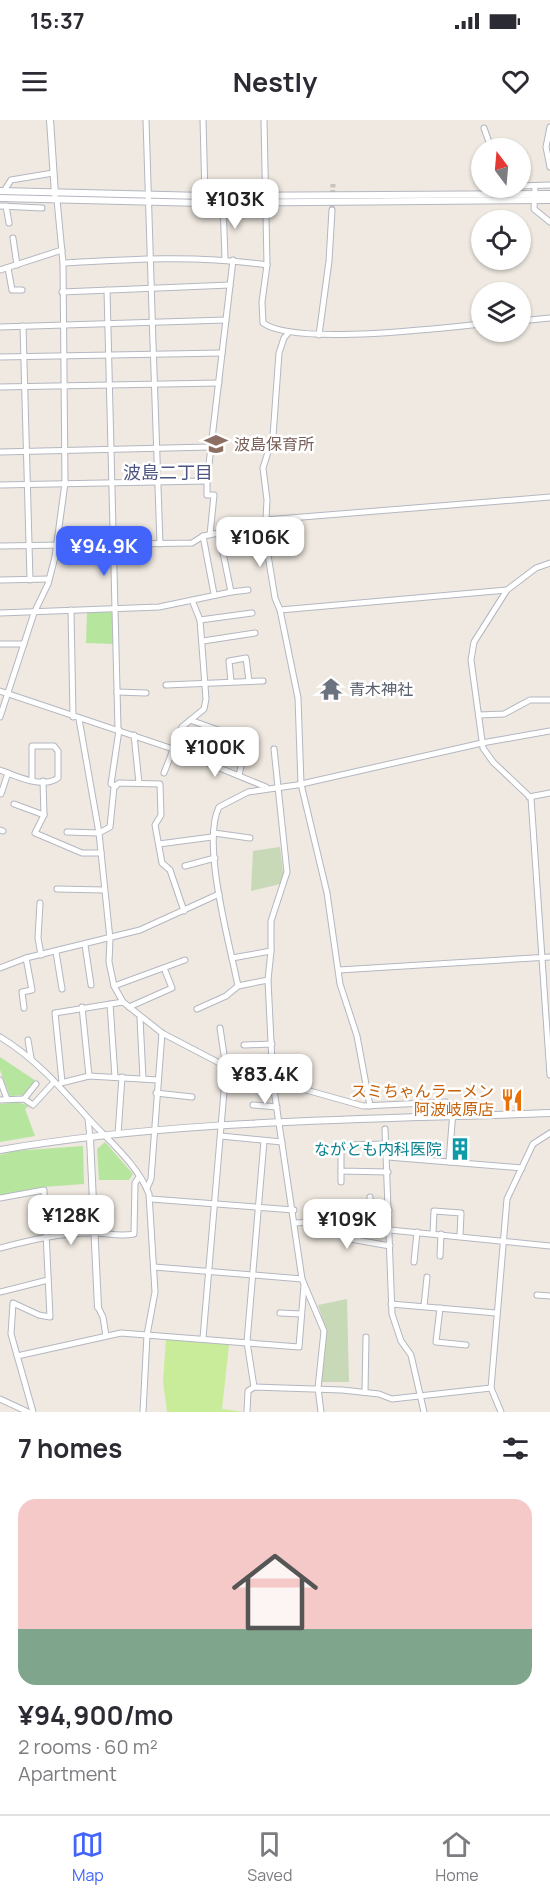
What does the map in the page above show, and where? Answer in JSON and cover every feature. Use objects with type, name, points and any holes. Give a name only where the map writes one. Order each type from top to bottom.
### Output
[{"type":"street","points":[[0,717],[34,613],[49,579],[57,545],[65,483],[62,355],[63,263],[53,173],[50,120]]},
{"type":"street","points":[[146,120],[148,258],[153,322],[160,544]]},
{"type":"street","points":[[203,120],[205,196]]},
{"type":"street","points":[[264,120],[267,266],[262,302],[263,323],[289,332],[319,334],[471,325]]},
{"type":"street","points":[[550,127],[546,147],[550,167]]},
{"type":"street","points":[[484,128],[488,138]]},
{"type":"street","points":[[2,191],[11,180],[53,173]]},
{"type":"street","points":[[531,186],[550,185]]},
{"type":"street","points":[[535,186],[534,209],[550,222]]},
{"type":"street","points":[[2,191],[56,196]]},
{"type":"street","points":[[0,198],[56,196],[266,203],[533,197],[550,194]]},
{"type":"street","points":[[148,198],[267,195],[533,197],[550,200]]},
{"type":"street","points":[[223,202],[225,258]]},
{"type":"street","points":[[9,224],[3,206],[42,208]]},
{"type":"street","points":[[319,334],[329,261],[332,210]]},
{"type":"street","points":[[13,238],[17,265]]},
{"type":"street","points":[[0,270],[62,250]]},
{"type":"street","points":[[63,263],[148,258],[225,258],[267,266]]},
{"type":"street","points":[[210,535],[214,495],[207,495],[207,481],[233,260]]},
{"type":"street","points":[[8,268],[12,290],[22,290]]},
{"type":"street","points":[[62,292],[230,285]]},
{"type":"street","points":[[107,291],[119,730],[111,784],[116,786]]},
{"type":"street","points":[[531,320],[550,318]]},
{"type":"street","points":[[0,327],[225,320]]},
{"type":"street","points":[[23,326],[30,580]]},
{"type":"street","points":[[289,332],[284,338],[279,353],[273,436],[263,468],[267,500],[265,520],[275,598],[280,610],[298,698],[301,784],[327,893],[339,970],[357,1036],[370,1106]]},
{"type":"street","points":[[0,357],[109,353],[222,353]]},
{"type":"street","points":[[0,387],[219,383]]},
{"type":"street","points":[[0,452],[210,447]]},
{"type":"street","points":[[0,485],[207,481]]},
{"type":"street","points":[[265,520],[550,497]]},
{"type":"street","points":[[0,546],[192,543],[203,536],[219,533],[231,592]]},
{"type":"street","points":[[203,536],[214,594]]},
{"type":"street","points":[[550,563],[536,568],[507,590],[472,648],[472,682],[482,743],[493,762],[529,797],[550,1075]]},
{"type":"street","points":[[0,580],[49,579]]},
{"type":"street","points":[[0,613],[159,607],[214,594],[248,590]]},
{"type":"street","points":[[280,610],[507,590]]},
{"type":"street","points":[[164,773],[182,727],[204,709],[203,641],[200,620],[192,600]]},
{"type":"street","points":[[70,610],[73,717]]},
{"type":"street","points":[[200,620],[252,613]]},
{"type":"street","points":[[203,641],[255,633]]},
{"type":"street","points":[[0,644],[24,644]]},
{"type":"street","points":[[231,682],[229,661],[246,658],[249,681]]},
{"type":"street","points":[[166,685],[263,681]]},
{"type":"street","points":[[0,691],[73,717],[134,735],[267,787],[277,788],[482,743],[550,731]]},
{"type":"street","points":[[117,692],[146,693]]},
{"type":"street","points":[[479,715],[504,714],[530,700],[550,700]]},
{"type":"street","points":[[80,719],[99,833],[110,939],[109,962],[114,986],[123,1002],[140,1018],[162,1033],[254,1082],[273,1083],[370,1106],[446,1102],[452,1105],[453,1117],[449,1162]]},
{"type":"street","points":[[190,720],[218,730],[244,734],[245,750],[238,775]]},
{"type":"street","points":[[134,735],[139,783]]},
{"type":"street","points":[[0,770],[32,781],[54,781],[58,778],[58,751],[54,746],[32,746],[32,781]]},
{"type":"street","points":[[17,1356],[121,1333],[299,1347],[303,1281],[273,1083],[268,980],[272,913],[287,872],[274,749]]},
{"type":"street","points":[[2,794],[8,773]]},
{"type":"street","points":[[44,781],[44,815],[35,833],[82,853],[101,853]]},
{"type":"street","points":[[67,832],[99,833],[110,827],[116,786],[119,783],[160,784],[161,815],[155,825],[162,863],[170,870],[183,911]]},
{"type":"street","points":[[238,986],[219,894],[213,821],[219,807],[248,792],[267,787]]},
{"type":"street","points":[[529,797],[550,793]]},
{"type":"street","points":[[14,804],[44,815]]},
{"type":"street","points":[[159,844],[213,835],[250,838]]},
{"type":"street","points":[[185,866],[215,858]]},
{"type":"street","points":[[57,889],[104,890]]},
{"type":"street","points":[[0,968],[26,958],[110,939],[183,911],[219,894]]},
{"type":"street","points":[[40,903],[38,938],[41,955]]},
{"type":"street","points":[[85,945],[91,985]]},
{"type":"street","points":[[232,958],[271,951]]},
{"type":"street","points":[[56,952],[62,989]]},
{"type":"street","points":[[339,970],[550,957]]},
{"type":"street","points":[[24,1008],[22,992],[32,990],[26,958]]},
{"type":"street","points":[[114,986],[184,960]]},
{"type":"street","points":[[129,1007],[172,988],[164,968]]},
{"type":"street","points":[[197,1009],[226,996],[238,986],[268,980]]},
{"type":"street","points":[[58,1084],[55,1013],[123,1002]]},
{"type":"street","points":[[110,1004],[115,1077]]},
{"type":"street","points":[[81,1007],[89,1076]]},
{"type":"street","points":[[140,1018],[143,1078]]},
{"type":"street","points":[[203,1338],[226,1068],[220,1028]]},
{"type":"street","points":[[147,1188],[151,1179],[162,1033]]},
{"type":"street","points":[[0,1037],[31,1058],[58,1084],[106,1136],[147,1188],[151,1199],[155,1292],[147,1335],[140,1412]]},
{"type":"street","points":[[28,1040],[31,1058]]},
{"type":"street","points":[[244,1045],[272,1044]]},
{"type":"street","points":[[0,1100],[24,1099],[33,1105],[58,1084],[89,1076],[158,1080]]},
{"type":"street","points":[[118,1134],[122,1077]]},
{"type":"street","points":[[0,1080],[7,1099]]},
{"type":"street","points":[[24,1099],[36,1084]]},
{"type":"street","points":[[156,1093],[192,1097]]},
{"type":"street","points":[[253,1105],[277,1107]]},
{"type":"street","points":[[0,1150],[153,1130],[222,1125],[550,1113]]},
{"type":"street","points":[[88,1119],[98,1307],[103,1317],[106,1336]]},
{"type":"street","points":[[385,1129],[388,1157],[391,1304],[401,1341],[411,1355],[424,1412]]},
{"type":"street","points":[[501,1412],[491,1388],[507,1199],[533,1144],[550,1133]]},
{"type":"street","points":[[221,1137],[282,1142]]},
{"type":"street","points":[[254,1387],[247,1342],[264,1141]]},
{"type":"street","points":[[341,1182],[341,1145],[387,1144]]},
{"type":"street","points":[[388,1157],[522,1168]]},
{"type":"street","points":[[341,1171],[388,1172]]},
{"type":"street","points":[[0,1248],[47,1236],[94,1233],[119,1237],[134,1234],[135,1184],[139,1177]]},
{"type":"street","points":[[0,1198],[44,1190],[50,1317],[39,1315],[14,1303]]},
{"type":"street","points":[[370,1197],[370,1209],[389,1210]]},
{"type":"street","points":[[151,1199],[294,1210]]},
{"type":"street","points":[[295,1223],[327,1221],[324,1210]]},
{"type":"street","points":[[433,1233],[434,1211],[461,1213],[460,1236]]},
{"type":"street","points":[[340,1215],[345,1238],[390,1246]]},
{"type":"street","points":[[390,1230],[550,1246]]},
{"type":"street","points":[[414,1262],[417,1232]]},
{"type":"street","points":[[440,1256],[441,1234]]},
{"type":"street","points":[[153,1266],[303,1281]]},
{"type":"street","points":[[424,1306],[427,1276]]},
{"type":"street","points":[[0,1292],[48,1280]]},
{"type":"street","points":[[303,1281],[324,1331],[318,1388],[321,1412]]},
{"type":"street","points":[[13,1288],[11,1334],[33,1412]]},
{"type":"street","points":[[537,1295],[550,1296]]},
{"type":"street","points":[[391,1304],[496,1313]]},
{"type":"street","points":[[440,1308],[436,1342],[466,1345]]},
{"type":"street","points":[[280,1313],[301,1314]]},
{"type":"street","points":[[365,1392],[366,1337]]},
{"type":"street","points":[[247,1412],[248,1391],[254,1387],[318,1388],[365,1392],[392,1399],[491,1388]]},
{"type":"street","points":[[0,1399],[28,1412]]},
{"type":"green space","points":[[87,612],[114,612],[114,644],[86,643]]},
{"type":"green space","points":[[280,847],[284,880],[280,884],[251,891],[253,851]]},
{"type":"green space","points":[[0,1057],[36,1081],[23,1095],[10,1096],[0,1070]]},
{"type":"green space","points":[[18,1102],[29,1106],[25,1109],[35,1136],[0,1142],[0,1104]]},
{"type":"green space","points":[[105,1142],[133,1174],[129,1180],[99,1180],[97,1149]]},
{"type":"green space","points":[[83,1146],[84,1184],[43,1187],[0,1196],[0,1155],[14,1151]]},
{"type":"green space","points":[[347,1299],[349,1382],[320,1382],[327,1332],[318,1305]]},
{"type":"green space","points":[[166,1339],[229,1345],[222,1409],[244,1412],[167,1412],[163,1382]]},
{"type":"tunnel","points":[[332,210],[333,184]]},
{"type":"place","name":"波島保育所","points":[[216,444]]},
{"type":"place","name":"青木神社","points":[[331,689]]},
{"type":"place","name":"スミちゃんラーメン 阿波岐原店","points":[[512,1100]]},
{"type":"place","name":"ながとも内科医院","points":[[460,1149]]},
{"type":"district","name":"波島二丁目","points":[[168,473]]}]
